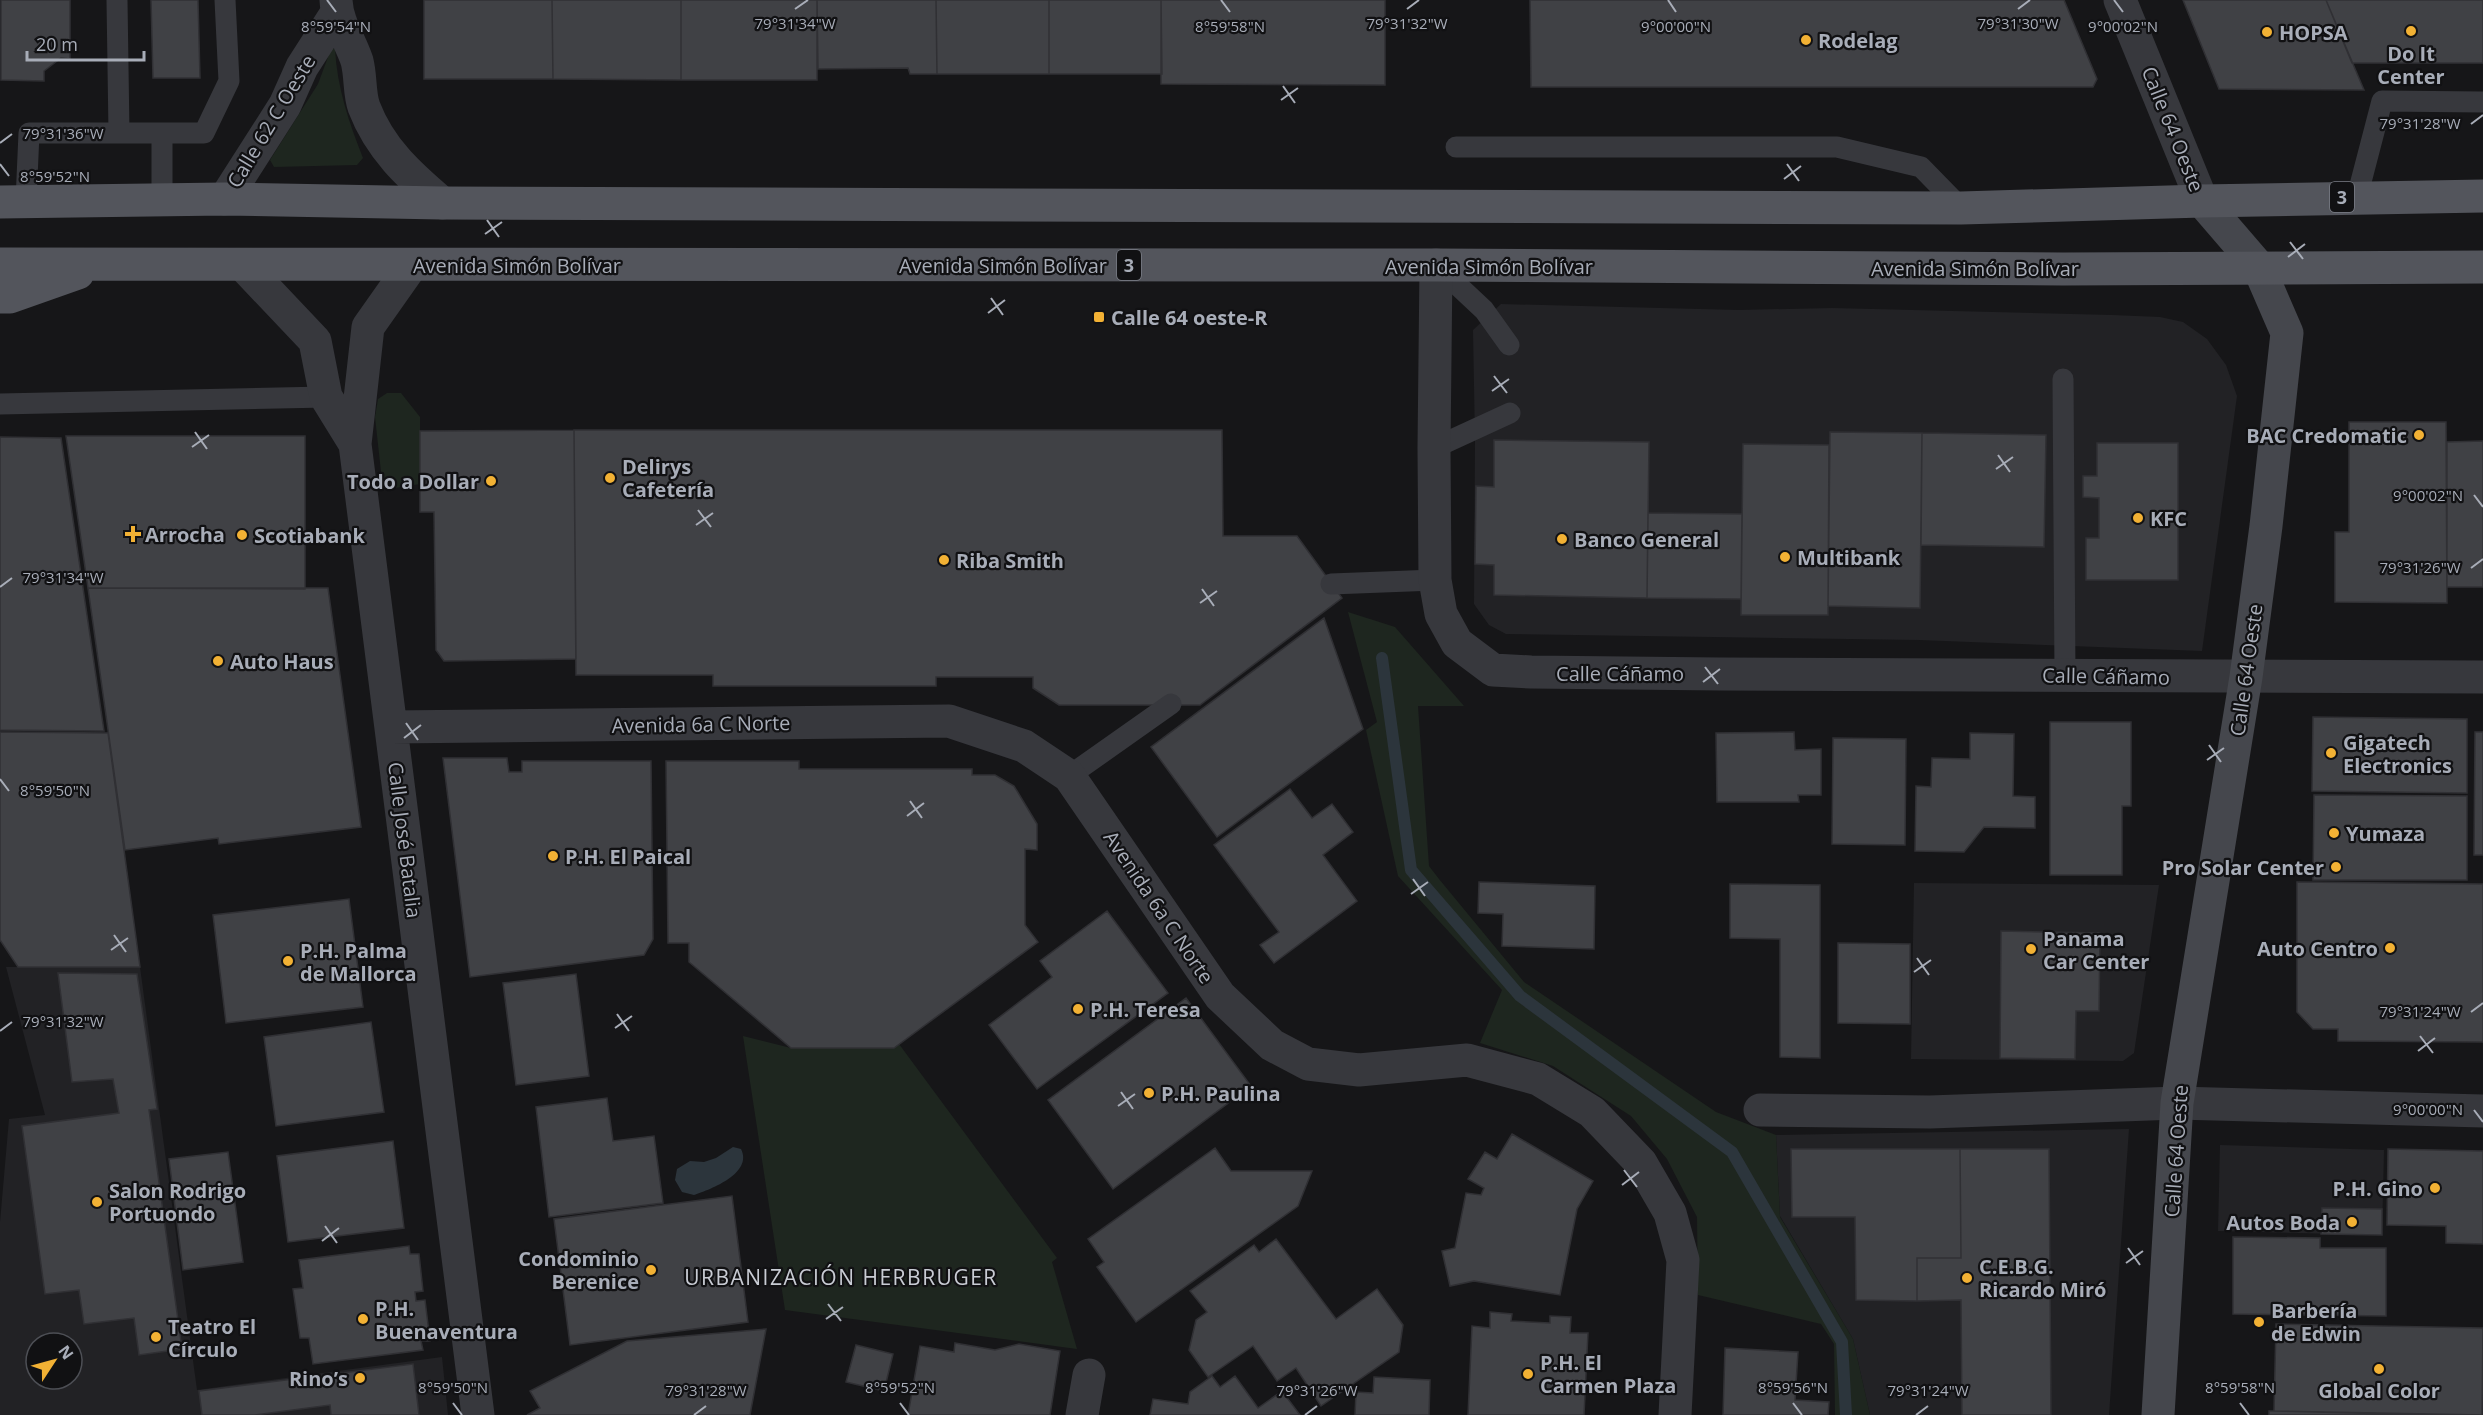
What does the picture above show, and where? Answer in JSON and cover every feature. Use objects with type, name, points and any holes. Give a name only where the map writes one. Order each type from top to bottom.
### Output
[{"type":"main road","name":"3","points":[[13,201],[225,199],[442,203],[1961,208],[2483,195]]},
{"type":"main road","name":"Avenida Simón Bolívar","points":[[0,264],[1436,265],[2045,269],[2258,266]]},
{"type":"main road","points":[[0,297],[10,297],[100,265]]},
{"type":"main road","name":"3","points":[[2258,266],[2483,267]]},
{"type":"street","name":"Calle 64 Oeste","points":[[2120,0],[2202,201],[2258,266],[2287,333],[2266,526],[2246,677],[2177,1103],[2158,1415]]},
{"type":"street","name":"Calle 62 C Oeste","points":[[225,199],[285,105],[302,67],[336,7]]},
{"type":"street","name":"Calle 62 C Oeste","points":[[336,7],[357,63],[363,105],[379,140],[402,169],[442,203]]},
{"type":"street","name":"Calle José Batalia","points":[[243,265],[315,341],[326,397],[355,444]]},
{"type":"street","name":"Calle Cáñamo","points":[[1436,265],[1435,579],[1442,614],[1457,643],[1493,670],[1542,673],[2483,677]]},
{"type":"street","name":"Calle José Batalia","points":[[411,266],[368,327],[355,444],[478,1415]]},
{"type":"street","name":"Avenida 6a C Norte","points":[[391,727],[949,721],[1024,746],[1069,776],[1220,996],[1272,1045],[1308,1064],[1359,1070],[1467,1060],[1538,1079],[1592,1112],[1641,1162],[1670,1213],[1683,1260],[1675,1415]]},
{"type":"street","points":[[1760,1110],[1930,1112],[2177,1103],[2483,1111]]},
{"type":"street","points":[[1082,1415],[1089,1375]]},
{"type":"lane","points":[[117,0],[119,133]]},
{"type":"lane","points":[[13,201],[29,133],[204,133],[229,81],[225,0]]},
{"type":"lane","points":[[2357,197],[2382,101],[2483,102]]},
{"type":"lane","points":[[162,133],[162,200]]},
{"type":"lane","points":[[1456,147],[1837,147],[1921,167],[1961,208]]},
{"type":"lane","points":[[1436,265],[1484,310],[1509,345]]},
{"type":"lane","points":[[2063,379],[2065,676]]},
{"type":"lane","points":[[0,404],[326,397]]},
{"type":"lane","points":[[1434,448],[1510,413]]},
{"type":"lane","points":[[1331,584],[1435,579]]},
{"type":"lane","points":[[1069,776],[1171,704]]},
{"type":"shaded area","points":[[331,49],[335,49],[344,105],[363,158],[357,165],[274,167],[270,160],[318,84]]},
{"type":"shaded area","points":[[1501,304],[1739,310],[1832,308],[2112,315],[2160,317],[2183,322],[2207,339],[2226,365],[2237,396],[2202,651],[1919,640],[1506,634],[1489,625],[1474,604],[1473,330]]},
{"type":"shaded area","points":[[387,393],[401,393],[420,417],[420,484],[383,490],[375,417],[378,399]]},
{"type":"shaded area","points":[[1348,612],[1395,627],[1464,706],[1418,706],[1429,866],[1439,879],[1524,982],[1716,1112],[1776,1135],[1780,1217],[1853,1339],[1870,1415],[1835,1415],[1834,1344],[1821,1324],[1698,1295],[1697,1217],[1667,1159],[1631,1116],[1553,1066],[1480,1043],[1502,990],[1398,876],[1366,730],[1377,722]]},
{"type":"shaded area","name":"Panama Car Center","points":[[1914,883],[2159,885],[2134,1053],[2123,1061],[1911,1059]]},
{"type":"shaded area","points":[[6,967],[140,967],[197,1390],[442,1357],[448,1415],[0,1415],[0,1222],[9,1119],[45,1115]]},
{"type":"shaded area","points":[[743,1036],[791,1048],[894,1048],[899,1044],[1057,1258],[1052,1262],[1077,1349],[785,1310]]},
{"type":"shaded area","name":"C.E.B.G. Ricardo Miró","points":[[2129,1129],[2109,1415],[1870,1415],[1853,1339],[1780,1216],[1776,1135]]},
{"type":"shaded area","points":[[2220,1145],[2384,1150],[2382,1235],[2218,1231]]},
{"type":"shaded area","points":[[733,1147],[741,1149],[743,1158],[736,1173],[720,1184],[694,1195],[682,1192],[675,1180],[677,1169],[690,1161],[704,1162],[716,1158]]},
{"type":"building","points":[[1,0],[70,0],[70,59],[61,58],[44,71],[44,81],[1,80]]},
{"type":"building","points":[[151,0],[198,0],[200,78],[153,78]]},
{"type":"building","points":[[424,0],[552,0],[553,79],[424,79]]},
{"type":"building","points":[[552,0],[681,0],[681,80],[553,79]]},
{"type":"building","points":[[681,0],[817,0],[817,80],[681,80]]},
{"type":"building","points":[[817,0],[936,0],[937,74],[910,74],[908,68],[818,69]]},
{"type":"building","points":[[936,0],[1049,0],[1049,74],[937,74]]},
{"type":"building","points":[[1049,0],[1161,0],[1162,74],[1049,74]]},
{"type":"building","points":[[1161,0],[1385,0],[1385,85],[1161,84]]},
{"type":"building","name":"Rodelag","points":[[1530,0],[2064,0],[2097,79],[2093,87],[1531,87]]},
{"type":"building","name":"HOPSA","points":[[2183,0],[2326,0],[2364,90],[2219,89]]},
{"type":"building","name":"Do It Center","points":[[2326,0],[2483,0],[2483,63],[2352,63]]},
{"type":"building","points":[[2349,422],[2446,422],[2447,603],[2335,602],[2335,532],[2349,532]]},
{"type":"building","points":[[574,430],[576,659],[444,661],[436,650],[434,512],[420,512],[420,431]]},
{"type":"building","name":"Riba Smith","points":[[574,430],[1222,430],[1223,536],[1297,536],[1342,598],[1200,705],[1059,705],[1033,688],[1033,677],[936,677],[936,686],[713,686],[713,675],[576,675]]},
{"type":"building","points":[[1830,432],[1922,433],[1920,608],[1828,606]]},
{"type":"building","points":[[1922,433],[2046,435],[2044,547],[1921,545]]},
{"type":"building","points":[[66,436],[305,436],[305,589],[88,588]]},
{"type":"building","points":[[0,437],[61,438],[104,731],[0,730]]},
{"type":"building","name":"Banco General","points":[[1494,440],[1649,442],[1647,598],[1494,595],[1494,565],[1475,564],[1476,486],[1494,487]]},
{"type":"building","points":[[2483,441],[2483,587],[2447,587],[2447,442]]},
{"type":"building","name":"KFC","points":[[2097,443],[2178,443],[2178,580],[2086,580],[2086,538],[2099,538],[2099,498],[2083,497],[2083,476],[2097,476]]},
{"type":"building","name":"Multibank","points":[[1743,444],[1829,445],[1828,615],[1741,615]]},
{"type":"building","points":[[1648,513],[1742,514],[1741,599],[1647,598]]},
{"type":"building","name":"Auto Haus","points":[[88,588],[328,588],[361,827],[219,844],[218,838],[125,850]]},
{"type":"building","points":[[1324,618],[1363,729],[1217,837],[1151,747]]},
{"type":"building","points":[[2313,717],[2467,719],[2467,793],[2312,791]]},
{"type":"building","points":[[2050,722],[2131,722],[2131,806],[2122,806],[2122,875],[2050,875]]},
{"type":"building","points":[[0,732],[108,733],[140,967],[18,967],[0,940]]},
{"type":"building","points":[[1794,732],[1795,750],[1821,749],[1821,795],[1798,795],[1799,802],[1717,802],[1716,733]]},
{"type":"building","points":[[2475,732],[2483,732],[2483,855],[2474,855]]},
{"type":"building","points":[[1970,733],[2014,734],[2013,796],[2035,797],[2035,828],[1984,827],[1964,852],[1915,851],[1916,786],[1931,787],[1932,758],[1970,759]]},
{"type":"building","points":[[1833,738],[1906,739],[1905,845],[1832,844]]},
{"type":"building","name":"P.H. El Paical","points":[[443,758],[507,758],[509,772],[522,772],[522,761],[651,761],[653,939],[644,955],[470,977]]},
{"type":"building","points":[[666,761],[799,761],[799,769],[972,769],[972,775],[995,775],[1014,786],[1037,824],[1037,850],[1025,849],[1025,925],[1038,942],[894,1048],[791,1048],[689,962],[689,943],[668,943]]},
{"type":"building","points":[[1290,789],[1312,818],[1332,804],[1353,832],[1323,855],[1357,901],[1274,963],[1260,945],[1279,932],[1214,845]]},
{"type":"building","points":[[2314,795],[2467,796],[2467,880],[2313,880]]},
{"type":"building","points":[[1479,882],[1595,886],[1594,949],[1502,946],[1503,914],[1478,913]]},
{"type":"building","name":"Auto Centro","points":[[2297,882],[2483,884],[2483,1042],[2338,1041],[2338,1029],[2313,1029],[2297,1012]]},
{"type":"building","points":[[1730,884],[1820,885],[1820,1058],[1780,1057],[1780,939],[1730,938]]},
{"type":"building","name":"P.H. Palma de Mallorca","points":[[349,899],[363,1007],[226,1023],[213,915]]},
{"type":"building","name":"P.H. Teresa","points":[[1107,911],[1168,993],[1037,1089],[989,1025],[1052,977],[1040,961]]},
{"type":"building","points":[[2001,931],[2100,933],[2099,1011],[2076,1011],[2075,1059],[2000,1058]]},
{"type":"building","points":[[1838,943],[1910,944],[1910,1024],[1838,1023]]},
{"type":"building","name":"Salon Rodrigo Portuondo","points":[[58,973],[137,974],[157,1109],[149,1110],[182,1349],[139,1355],[134,1318],[84,1324],[79,1290],[45,1294],[22,1126],[119,1113],[113,1079],[72,1082]]},
{"type":"building","points":[[576,974],[589,1076],[516,1085],[503,983]]},
{"type":"building","name":"P.H. Paulina","points":[[1186,998],[1251,1086],[1113,1189],[1048,1100]]},
{"type":"building","points":[[371,1022],[384,1112],[276,1126],[264,1037]]},
{"type":"building","points":[[607,1098],[613,1141],[654,1136],[663,1203],[549,1217],[536,1107]]},
{"type":"building","points":[[1512,1134],[1593,1181],[1577,1209],[1560,1295],[1474,1281],[1450,1286],[1442,1251],[1455,1248],[1466,1193],[1481,1195],[1484,1188],[1468,1179],[1485,1152],[1497,1159]]},
{"type":"building","points":[[393,1141],[404,1228],[288,1242],[277,1156]]},
{"type":"building","points":[[1215,1148],[1231,1171],[1312,1171],[1298,1206],[1136,1322],[1097,1267],[1104,1262],[1088,1239]]},
{"type":"building","points":[[1791,1149],[1960,1149],[1961,1258],[1917,1258],[1917,1301],[1856,1300],[1855,1217],[1792,1217]]},
{"type":"building","points":[[1960,1149],[2049,1149],[2051,1415],[1962,1415],[1961,1300],[1917,1301],[1917,1258],[1961,1258]]},
{"type":"building","name":"P.H. Gino","points":[[2388,1149],[2483,1151],[2483,1244],[2446,1243],[2446,1226],[2387,1225]]},
{"type":"building","points":[[228,1152],[243,1262],[183,1270],[169,1159]]},
{"type":"building","name":"Condominio Berenice","points":[[732,1196],[748,1322],[570,1345],[554,1219]]},
{"type":"building","name":"Autos Boda","points":[[2322,1208],[2382,1209],[2382,1235],[2321,1234]]},
{"type":"building","points":[[2233,1237],[2320,1238],[2320,1248],[2386,1248],[2386,1316],[2233,1314]]},
{"type":"building","points":[[1276,1239],[1336,1319],[1377,1289],[1403,1325],[1399,1352],[1321,1406],[1296,1368],[1277,1381],[1253,1346],[1208,1377],[1189,1350],[1196,1320],[1207,1312],[1190,1291],[1254,1245],[1259,1252]]},
{"type":"building","name":"P.H. Buenaventura","points":[[409,1246],[410,1254],[419,1254],[423,1291],[415,1292],[416,1301],[425,1300],[430,1341],[421,1341],[423,1350],[313,1364],[309,1338],[300,1338],[293,1289],[303,1288],[299,1260]]},
{"type":"building","name":"P.H. El Carmen Plaza","points":[[1490,1312],[1512,1314],[1511,1321],[1550,1323],[1550,1316],[1571,1317],[1570,1333],[1588,1333],[1584,1415],[1468,1415],[1472,1326],[1490,1328]]},
{"type":"building","name":"Global Color","points":[[2276,1324],[2483,1328],[2482,1415],[2274,1411]]},
{"type":"building","points":[[766,1329],[750,1415],[527,1415],[540,1408],[530,1391],[627,1341]]},
{"type":"building","points":[[955,1343],[995,1350],[1019,1344],[1060,1351],[1050,1415],[908,1415],[920,1346],[954,1352]]},
{"type":"building","points":[[856,1345],[893,1354],[884,1391],[846,1382]]},
{"type":"building","points":[[1725,1348],[1798,1352],[1795,1400],[1829,1402],[1828,1415],[1723,1415]]},
{"type":"building","name":"Rino’s","points":[[413,1364],[419,1415],[331,1415],[330,1405],[255,1415],[202,1415],[199,1391]]},
{"type":"building","points":[[1212,1376],[1220,1387],[1235,1376],[1258,1408],[1282,1391],[1300,1415],[1150,1415],[1153,1399],[1188,1404],[1190,1392]]},
{"type":"building","points":[[1374,1377],[1430,1380],[1429,1415],[1355,1415],[1356,1392],[1373,1393]]},
{"type":"building","points":[[2269,1411],[2274,1411],[2434,1415],[2269,1415]]},
{"type":"waterway","points":[[1382,658],[1411,870],[1520,996],[1732,1152],[1842,1342],[1846,1415]]},
{"type":"place","name":"Do It Center","points":[[2411,31]]},
{"type":"place","name":"HOPSA","points":[[2267,32]]},
{"type":"place","name":"Rodelag","points":[[1806,40]]},
{"type":"place","name":"Calle 64 oeste-R","points":[[1099,317]]},
{"type":"place","name":"BAC Credomatic","points":[[2419,435]]},
{"type":"place","name":"Delirys Cafetería","points":[[610,478]]},
{"type":"place","name":"Todo a Dollar","points":[[491,481]]},
{"type":"place","name":"KFC","points":[[2138,518]]},
{"type":"place","name":"Arrocha","points":[[133,534]]},
{"type":"place","name":"Scotiabank","points":[[242,535]]},
{"type":"place","name":"Banco General","points":[[1562,539]]},
{"type":"place","name":"Multibank","points":[[1785,557]]},
{"type":"place","name":"Riba Smith","points":[[944,560]]},
{"type":"place","name":"Auto Haus","points":[[218,661]]},
{"type":"place","name":"Gigatech Electronics","points":[[2331,753]]},
{"type":"place","name":"Yumaza","points":[[2334,833]]},
{"type":"place","name":"P.H. El Paical","points":[[553,856]]},
{"type":"place","name":"Pro Solar Center","points":[[2336,867]]},
{"type":"place","name":"Auto Centro","points":[[2390,948]]},
{"type":"place","name":"Panama Car Center","points":[[2031,949]]},
{"type":"place","name":"P.H. Palma de Mallorca","points":[[288,961]]},
{"type":"place","name":"P.H. Teresa","points":[[1078,1009]]},
{"type":"place","name":"P.H. Paulina","points":[[1149,1093]]},
{"type":"place","name":"P.H. Gino","points":[[2435,1188]]},
{"type":"place","name":"Salon Rodrigo Portuondo","points":[[97,1202]]},
{"type":"place","name":"Autos Boda","points":[[2352,1222]]},
{"type":"place","name":"Condominio Berenice","points":[[651,1270]]},
{"type":"place","name":"C.E.B.G. Ricardo Miró","points":[[1967,1278]]},
{"type":"place","name":"P.H. Buenaventura","points":[[363,1319]]},
{"type":"place","name":"Barbería de Edwin","points":[[2259,1322]]},
{"type":"place","name":"Teatro El Círculo","points":[[156,1337]]},
{"type":"place","name":"Global Color","points":[[2379,1369]]},
{"type":"place","name":"P.H. El Carmen Plaza","points":[[1528,1374]]},
{"type":"place","name":"Rino’s","points":[[360,1378]]},
{"type":"district","name":"URBANIZACIÓN HERBRUGER","points":[[841,1277]]}]
